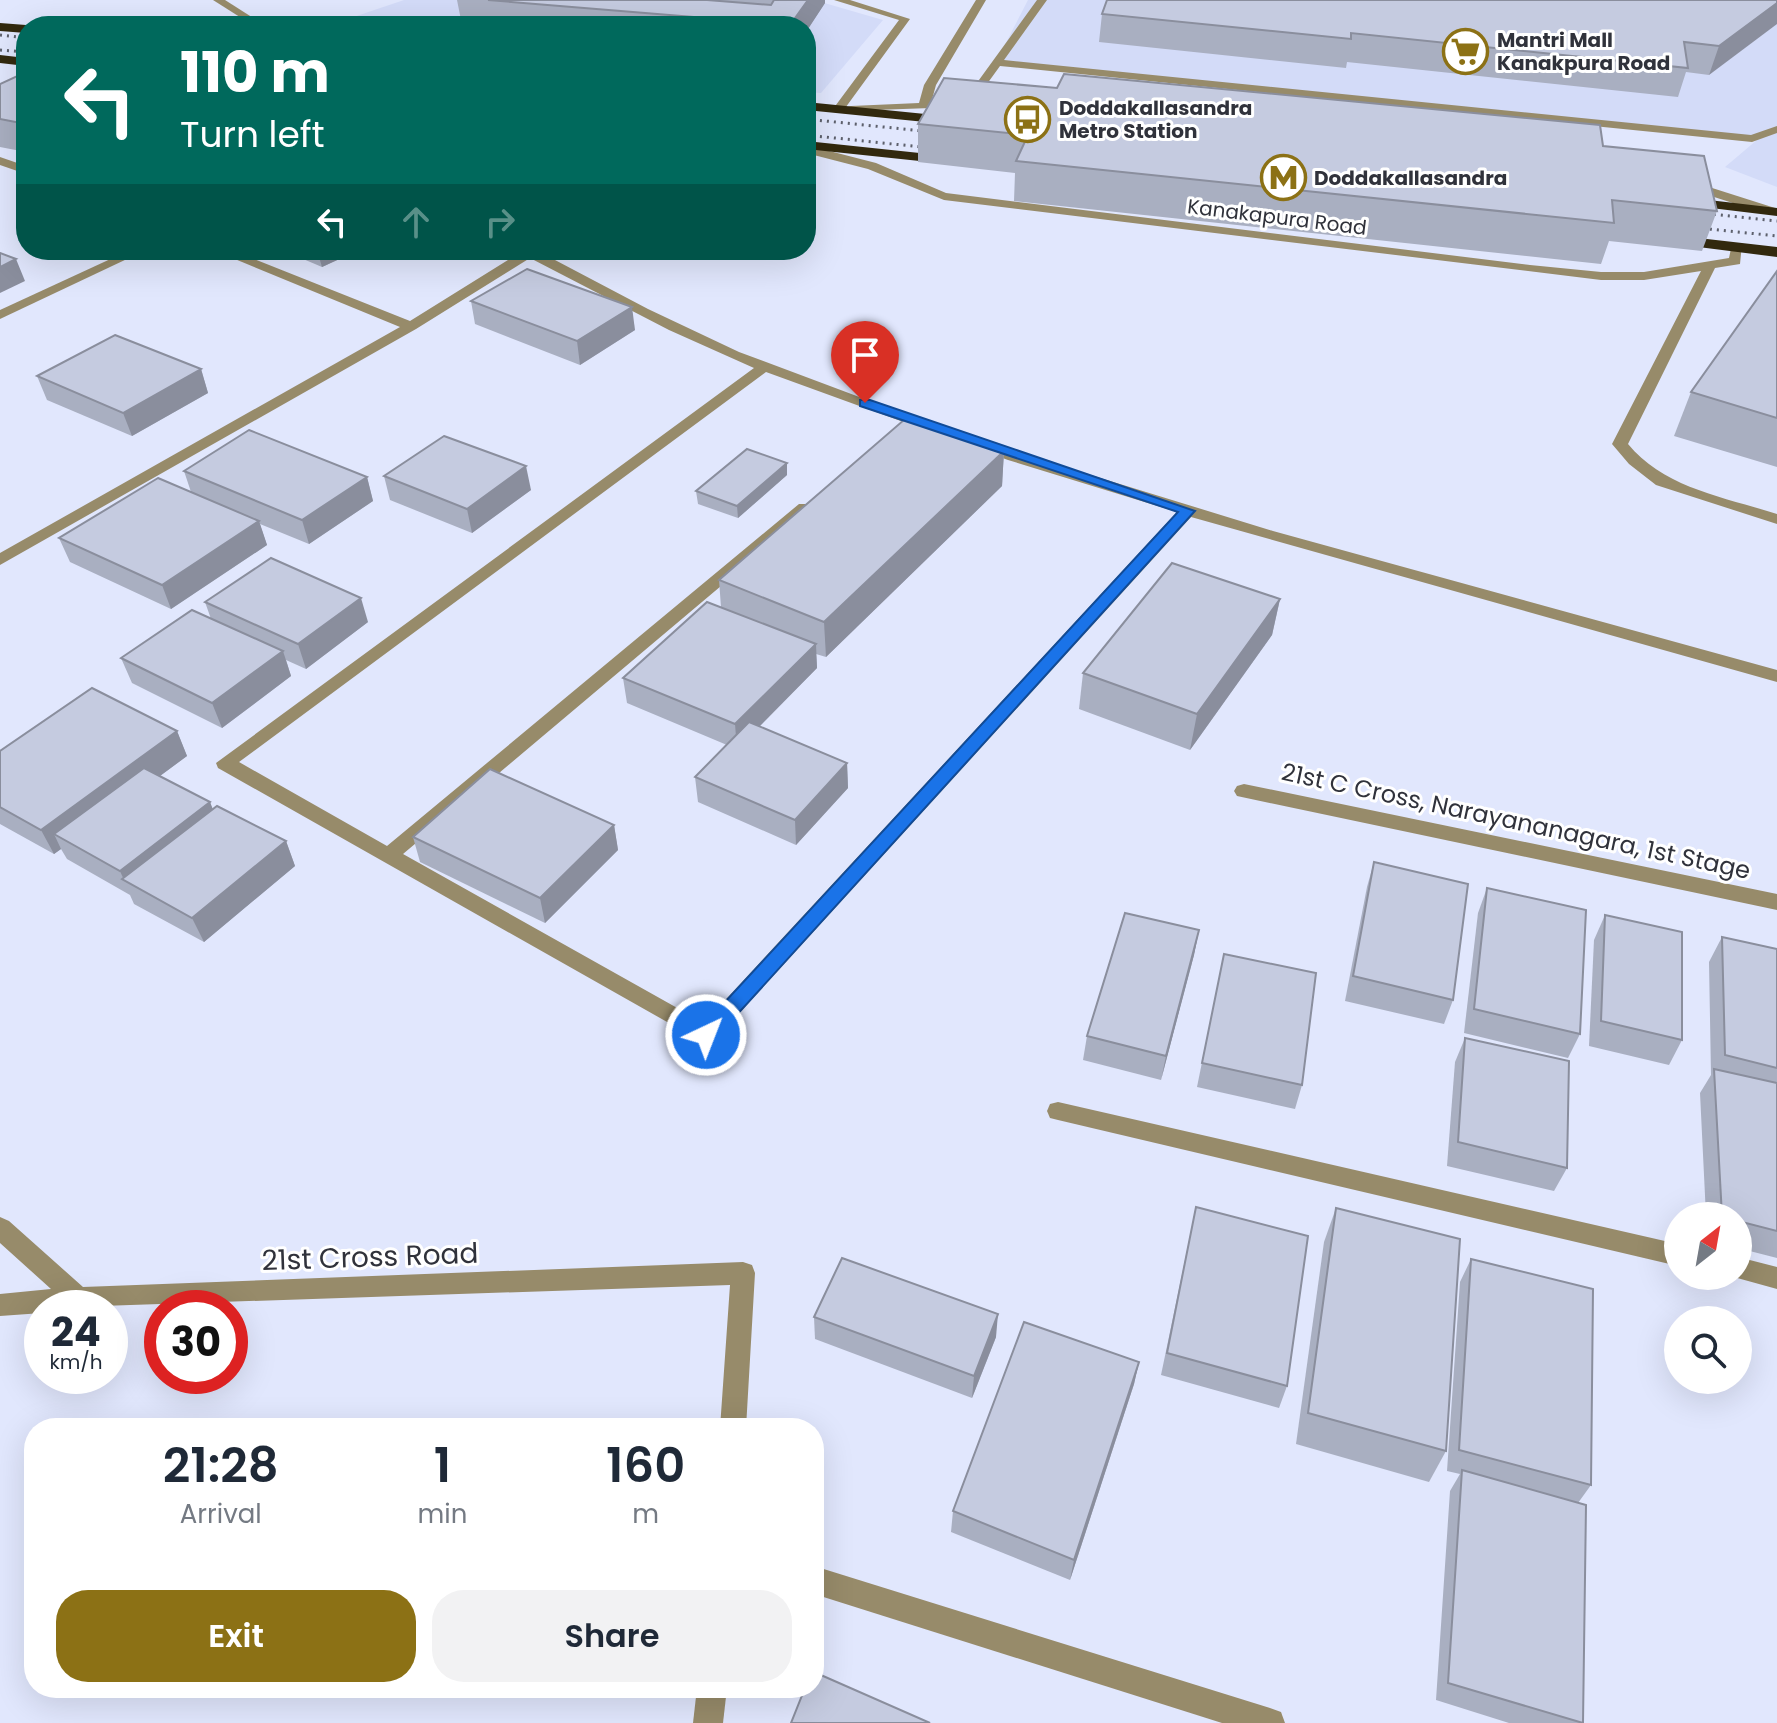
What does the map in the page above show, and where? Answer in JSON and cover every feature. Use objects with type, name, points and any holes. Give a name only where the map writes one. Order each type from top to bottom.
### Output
[{"type":"highway","points":[[816,107],[978,123]]},
{"type":"highway","name":"Kanakapura Road","points":[[816,148],[962,162]]},
{"type":"highway","points":[[1663,198],[1774,212]]},
{"type":"highway","points":[[1660,239],[1777,252]]},
{"type":"street","points":[[218,0],[244,16]]},
{"type":"street","points":[[839,0],[905,19],[839,109]]},
{"type":"street","points":[[924,106],[930,85],[981,0]]},
{"type":"street","points":[[967,104],[1042,0]]},
{"type":"street","points":[[996,62],[1752,139],[1777,129]]},
{"type":"street","points":[[839,109],[981,103]]},
{"type":"street","name":"Kanakapura Road","points":[[816,150],[872,166],[944,196],[1601,276],[1644,276],[1735,261],[1737,247]]},
{"type":"street","points":[[1681,181],[1774,212]]},
{"type":"street","points":[[0,315],[118,260]]},
{"type":"street","points":[[244,260],[411,326]]},
{"type":"street","points":[[0,560],[411,326],[514,260]]},
{"type":"street","points":[[546,260],[699,338],[764,367],[915,421],[1187,511],[1777,676]]},
{"type":"street","points":[[1710,266],[1620,444],[1634,461],[1662,482],[1777,519]]},
{"type":"street","points":[[764,367],[225,763],[706,1035],[1187,511]]},
{"type":"street","points":[[895,437],[915,421]]},
{"type":"street","points":[[388,856],[819,497]]},
{"type":"street","name":"21st C Cross, Narayananagara, 1st Stage","points":[[1244,791],[1777,902]]},
{"type":"street","points":[[1058,1111],[1664,1252]]},
{"type":"street","points":[[0,1228],[69,1290]]},
{"type":"street","points":[[1752,1272],[1777,1278]]},
{"type":"street","name":"21st Cross Road","points":[[128,1296],[743,1273],[734,1418]]},
{"type":"street","name":"21st Cross Road","points":[[0,1305],[24,1303]]},
{"type":"street","points":[[824,1583],[1270,1723]]},
{"type":"street","points":[[708,1723],[711,1698]]},
{"type":"shaded area","points":[[404,0],[814,0],[883,20],[821,93],[816,93],[816,16],[357,16]]},
{"type":"shaded area","points":[[1028,0],[1777,0],[1777,187],[1725,167],[1757,140],[996,62]]},
{"type":"building","points":[[488,0],[707,0],[771,5],[774,0],[808,0],[796,16],[681,16]]},
{"type":"building","points":[[1107,0],[1777,0],[1777,3],[1719,46],[1684,42],[1688,68],[1351,33],[1351,39],[1102,14]]},
{"type":"building","points":[[1064,74],[1600,125],[1603,146],[1704,156],[1717,211],[1612,200],[1614,223],[1016,161],[1028,135],[918,124],[944,78],[1057,88]]},
{"type":"building","points":[[16,77],[16,122],[0,119],[0,84]]},
{"type":"building","points":[[0,253],[16,259],[0,267]]},
{"type":"building","points":[[527,269],[632,307],[577,341],[471,301]]},
{"type":"building","points":[[1777,271],[1777,418],[1691,392]]},
{"type":"building","points":[[115,335],[201,369],[123,413],[37,376]]},
{"type":"building","points":[[905,419],[1004,451],[824,622],[719,580]]},
{"type":"building","points":[[249,430],[367,477],[302,520],[184,471]]},
{"type":"building","points":[[444,436],[526,466],[467,509],[384,476]]},
{"type":"building","points":[[747,449],[787,463],[737,506],[696,491]]},
{"type":"building","points":[[158,478],[259,521],[162,585],[59,538]]},
{"type":"building","points":[[271,558],[361,598],[298,644],[205,602]]},
{"type":"building","points":[[1172,563],[1280,599],[1197,714],[1083,673]]},
{"type":"building","points":[[707,602],[816,644],[735,724],[623,678]]},
{"type":"building","points":[[192,610],[283,651],[212,703],[121,658]]},
{"type":"building","points":[[92,688],[177,731],[41,830],[0,807],[0,751]]},
{"type":"building","points":[[749,722],[847,763],[795,820],[695,777]]},
{"type":"building","points":[[144,768],[210,802],[120,871],[54,834]]},
{"type":"building","points":[[490,769],[614,825],[540,898],[413,837]]},
{"type":"building","points":[[217,806],[286,841],[192,918],[122,879]]},
{"type":"building","points":[[1374,862],[1468,884],[1453,1000],[1353,976]]},
{"type":"building","points":[[1487,888],[1586,910],[1580,1034],[1474,1009]]},
{"type":"building","points":[[1125,913],[1199,930],[1166,1056],[1087,1036]]},
{"type":"building","points":[[1605,915],[1682,932],[1682,1040],[1601,1021]]},
{"type":"building","points":[[1722,937],[1777,949],[1777,1068],[1725,1055]]},
{"type":"building","points":[[1224,954],[1316,973],[1302,1085],[1202,1063]]},
{"type":"building","points":[[1465,1038],[1569,1061],[1567,1168],[1458,1142]]},
{"type":"building","points":[[1714,1069],[1777,1083],[1777,1231],[1752,1225],[1752,1202],[1721,1202]]},
{"type":"building","points":[[1196,1207],[1308,1236],[1287,1386],[1167,1353]]},
{"type":"building","points":[[1336,1208],[1460,1239],[1446,1451],[1308,1413]]},
{"type":"building","points":[[842,1258],[998,1314],[974,1376],[814,1317]]},
{"type":"building","points":[[1471,1259],[1593,1289],[1591,1485],[1459,1450]]},
{"type":"building","points":[[1024,1322],[1139,1362],[1074,1560],[953,1511]]},
{"type":"building","points":[[1462,1470],[1586,1505],[1583,1723],[1448,1683]]},
{"type":"building","points":[[824,1676],[930,1723],[791,1723],[801,1698],[824,1698]]},
{"type":"railway","points":[[0,35],[16,37]]},
{"type":"railway","points":[[0,50],[16,51]]},
{"type":"railway","points":[[816,120],[942,133]]},
{"type":"railway","points":[[816,136],[941,149]]},
{"type":"railway","points":[[1693,212],[1777,221]]},
{"type":"railway","points":[[1689,227],[1777,236]]},
{"type":"place","name":"Mantri Mall Kanakpura Road","points":[[1466,52]]},
{"type":"place","name":"Doddakallasandra Metro Station","points":[[1028,120]]},
{"type":"place","name":"Doddakallasandra","points":[[1283,178]]},
{"type":"route","points":[[706,1035],[1187,511],[865,403]]}]
